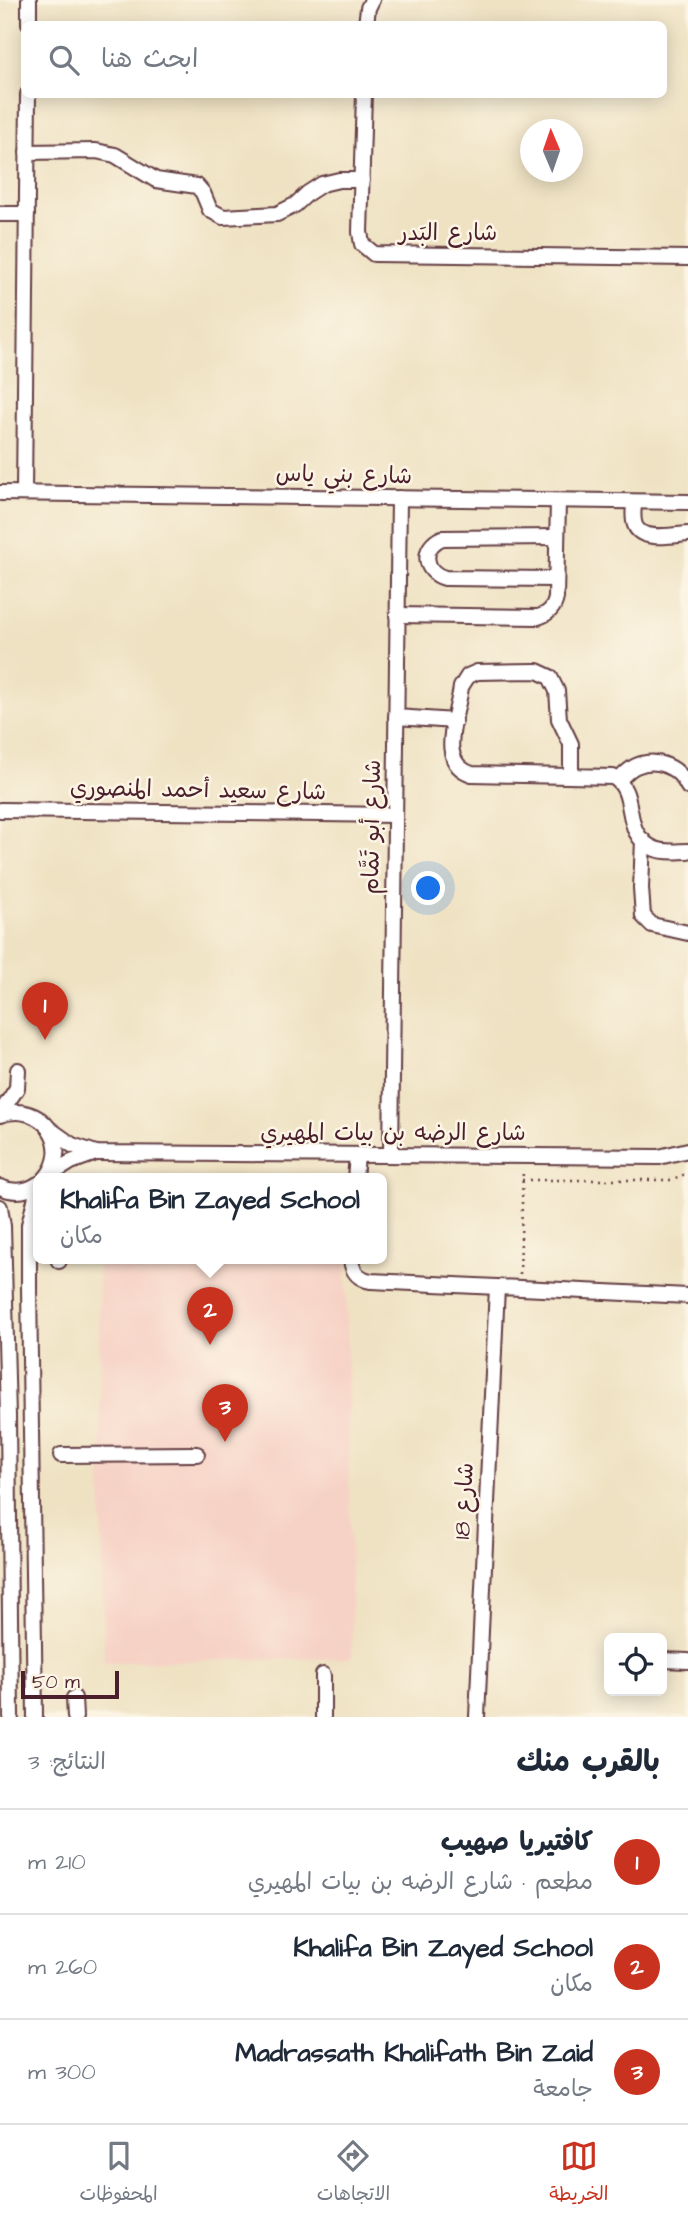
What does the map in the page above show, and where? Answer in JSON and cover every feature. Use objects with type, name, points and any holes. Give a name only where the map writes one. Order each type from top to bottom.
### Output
[{"type":"street","points":[[29,0],[29,21]]},
{"type":"street","points":[[366,21],[372,0]]},
{"type":"street","points":[[24,493],[28,98]]},
{"type":"street","name":"شارع البَدر","points":[[364,98],[361,238],[366,248],[379,256],[688,258]]},
{"type":"street","points":[[27,152],[96,151],[116,155],[156,180],[197,187],[203,193],[210,210],[223,217],[277,214],[295,205],[322,184],[339,180],[362,180]]},
{"type":"street","points":[[0,214],[27,214]]},
{"type":"street","name":"شارع بني ياس","points":[[0,493],[688,502]]},
{"type":"street","name":"شارع أبو تَمَّام","points":[[391,1155],[399,498]]},
{"type":"street","points":[[397,615],[538,617],[546,614],[553,607],[555,598],[558,501]]},
{"type":"street","points":[[634,502],[634,524],[640,532],[650,535],[688,534]]},
{"type":"street","points":[[556,579],[445,578],[434,573],[427,556],[431,544],[442,538],[557,537]]},
{"type":"street","points":[[571,775],[570,738],[559,719],[556,686],[546,674],[537,671],[472,674],[462,683],[451,754],[456,764],[466,772],[571,775],[606,775],[619,780],[627,793],[632,822],[643,840],[657,850],[688,851]]},
{"type":"street","points":[[396,717],[455,721]]},
{"type":"street","points":[[619,780],[636,766],[652,762],[675,769],[688,787]]},
{"type":"street","name":"شارع سعيد أحمد المنصوري","points":[[0,810],[395,815]]},
{"type":"street","points":[[643,840],[643,916],[652,925],[688,933]]},
{"type":"street","points":[[0,1115],[17,1088],[18,1070]]},
{"type":"street","name":"شارع الرضه بن بيات المهيري","points":[[17,1088],[51,1130],[72,1144],[96,1153],[659,1157],[688,1150]]},
{"type":"street","points":[[0,1115],[18,1112],[38,1117]]},
{"type":"street","points":[[48,1173],[56,1158],[55,1139],[51,1130]]},
{"type":"street","name":"شارع الرضه بن بيات المهيري","points":[[56,1173],[71,1163],[96,1153]]},
{"type":"street","points":[[356,1173],[357,1155]]},
{"type":"street","points":[[0,1187],[15,1191],[33,1186]]},
{"type":"street","points":[[0,1207],[3,1226],[4,1457],[11,1717]]},
{"type":"street","points":[[33,1213],[29,1225],[29,1389],[35,1717]]},
{"type":"street","points":[[29,1225],[33,1233]]},
{"type":"street","points":[[353,1264],[360,1277],[371,1281],[688,1296]]},
{"type":"street","name":"شارع 18","points":[[477,1717],[497,1287]]},
{"type":"street","points":[[61,1455],[197,1454]]},
{"type":"street","points":[[667,1660],[688,1661]]},
{"type":"street","points":[[323,1675],[323,1717]]},
{"type":"street","points":[[74,1698],[75,1717]]},
{"type":"path","points":[[519,1288],[523,1156]]},
{"type":"path","points":[[522,1180],[671,1180],[688,1173]]},
{"type":"shaded area","points":[[98,1264],[346,1264],[352,1658],[104,1662]]},
{"type":"place","name":"كافتيريا صهيب","points":[[45,1040]]},
{"type":"place","name":"Khalifa Bin Zayed School","points":[[210,1345]]},
{"type":"place","name":"Madrassath Khalifath Bin Zaid","points":[[225,1442]]}]
